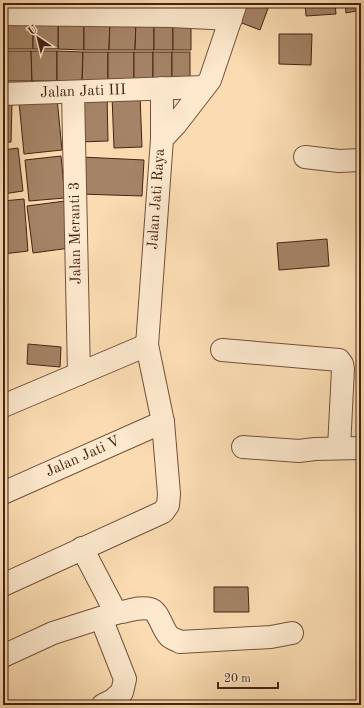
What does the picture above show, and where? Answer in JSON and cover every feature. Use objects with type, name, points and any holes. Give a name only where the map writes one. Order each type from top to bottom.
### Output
[{"type":"street","points":[[3,14],[172,16],[233,11]]},
{"type":"street","name":"Jalan Jati Raya","points":[[3,585],[162,512],[168,505],[169,494],[163,422],[147,345],[162,139],[176,124],[210,80],[233,11]]},
{"type":"street","name":"Jalan Jati III","points":[[3,94],[73,93],[204,87]]},
{"type":"street","points":[[162,88],[162,139]]},
{"type":"street","name":"Jalan Meranti 3","points":[[73,93],[79,374]]},
{"type":"street","points":[[305,158],[339,161],[361,160]]},
{"type":"street","points":[[3,406],[147,345]]},
{"type":"street","points":[[222,350],[339,360],[343,369],[339,448]]},
{"type":"street","name":"Jalan Jati V","points":[[3,492],[163,422]]},
{"type":"street","points":[[243,447],[299,451],[315,449],[361,448]]},
{"type":"street","points":[[82,548],[108,616],[125,679],[122,692],[113,700],[103,705]]},
{"type":"street","points":[[3,656],[53,633],[108,616],[145,608],[152,609],[156,612],[167,633],[180,642],[271,637],[292,633]]},
{"type":"building","points":[[60,3],[85,3],[86,7],[60,8]]},
{"type":"building","points":[[85,3],[111,3],[111,7],[86,7]]},
{"type":"building","points":[[111,3],[137,3],[137,6],[111,7]]},
{"type":"building","points":[[137,3],[162,3],[162,5],[137,6]]},
{"type":"building","points":[[162,3],[181,3],[181,5],[162,5]]},
{"type":"building","points":[[181,3],[200,3],[200,4],[181,5]]},
{"type":"building","points":[[218,3],[218,4],[200,4]]},
{"type":"building","points":[[240,3],[270,3],[260,30],[234,20]]},
{"type":"building","points":[[305,3],[335,3],[336,14],[306,16]]},
{"type":"building","points":[[345,3],[361,3],[361,10],[346,13]]},
{"type":"building","points":[[3,19],[8,19],[7,49],[3,49]]},
{"type":"building","points":[[8,19],[33,20],[33,49],[7,49]]},
{"type":"building","points":[[58,19],[84,20],[84,50],[58,49]]},
{"type":"building","points":[[58,19],[58,49],[33,49],[33,20]]},
{"type":"building","points":[[84,20],[110,20],[109,50],[84,50]]},
{"type":"building","points":[[110,20],[136,20],[135,50],[109,50]]},
{"type":"building","points":[[136,20],[154,20],[154,50],[135,50]]},
{"type":"building","points":[[154,20],[173,20],[173,50],[154,50]]},
{"type":"building","points":[[173,20],[191,21],[191,50],[173,50]]},
{"type":"building","points":[[279,34],[312,34],[311,65],[279,64]]},
{"type":"building","points":[[3,51],[7,51],[6,81],[3,81]]},
{"type":"building","points":[[7,51],[31,51],[32,81],[6,81]]},
{"type":"building","points":[[31,51],[57,51],[57,81],[32,81]]},
{"type":"building","points":[[57,51],[83,52],[82,82],[57,81]]},
{"type":"building","points":[[83,52],[108,52],[108,81],[82,82]]},
{"type":"building","points":[[108,52],[134,52],[134,82],[108,81]]},
{"type":"building","points":[[134,52],[153,52],[153,82],[134,82]]},
{"type":"building","points":[[153,52],[172,52],[172,82],[153,82]]},
{"type":"building","points":[[172,52],[190,52],[190,82],[172,82]]},
{"type":"building","points":[[78,95],[107,95],[108,141],[79,142]]},
{"type":"building","points":[[140,95],[142,147],[114,148],[112,96]]},
{"type":"building","points":[[57,98],[62,150],[24,154],[19,102]]},
{"type":"building","points":[[3,103],[12,103],[11,142],[3,142]]},
{"type":"building","points":[[18,148],[23,191],[3,194],[3,150]]},
{"type":"building","points":[[61,156],[65,198],[29,201],[25,160]]},
{"type":"building","points":[[81,157],[144,160],[142,196],[80,194]]},
{"type":"building","points":[[24,199],[28,251],[3,254],[3,201]]},
{"type":"building","points":[[65,201],[70,248],[33,253],[27,206]]},
{"type":"building","points":[[327,239],[329,266],[279,270],[277,243]]},
{"type":"building","points":[[28,344],[61,347],[60,367],[27,364]]},
{"type":"building","points":[[214,587],[248,587],[249,612],[214,612]]}]
